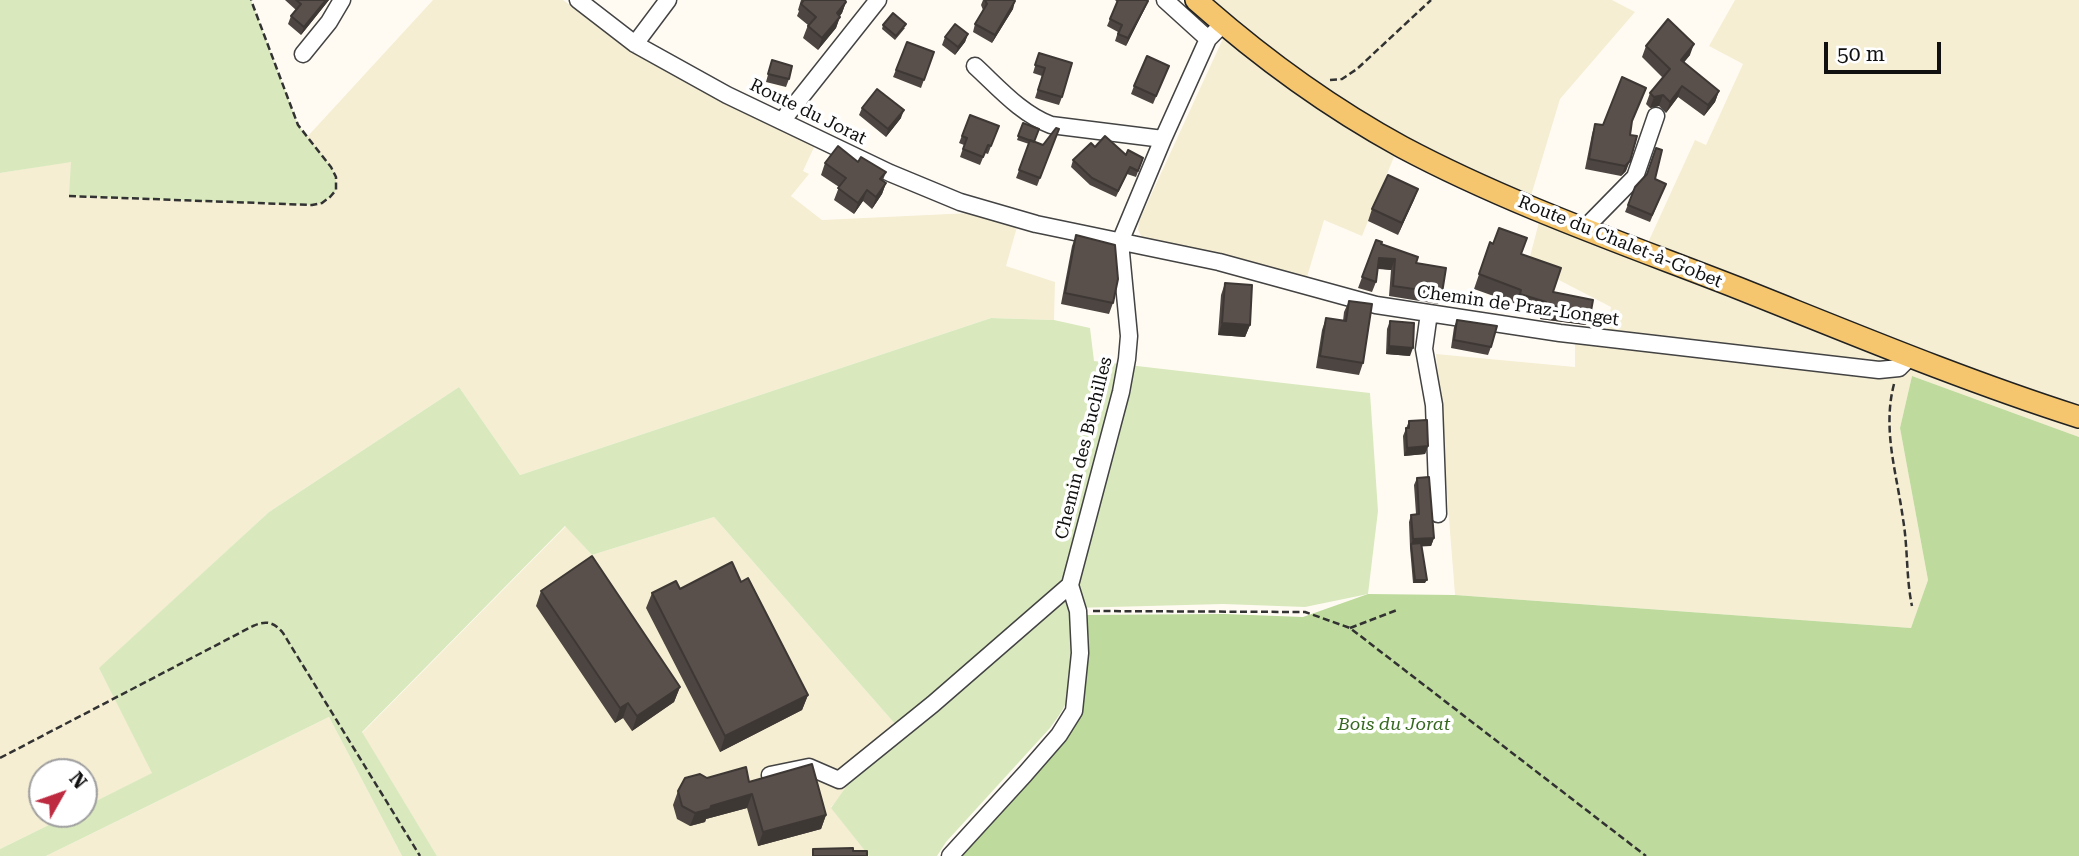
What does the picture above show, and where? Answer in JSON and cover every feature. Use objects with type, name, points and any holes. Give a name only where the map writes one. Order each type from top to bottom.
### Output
[{"type":"main road","name":"Route du Chalet-à-Gobet","points":[[1196,0],[1216,32],[1401,146],[1488,189],[1905,362],[2079,417]]},
{"type":"street","points":[[303,54],[342,0]]},
{"type":"street","name":"Route du Jorat","points":[[578,0],[635,44],[670,65],[890,173],[960,202],[1037,224],[1120,242]]},
{"type":"street","points":[[635,44],[668,0]]},
{"type":"street","points":[[782,121],[878,0]]},
{"type":"street","points":[[1165,0],[1216,32]]},
{"type":"street","name":"Chemin des Buchilles","points":[[1070,585],[1121,392],[1127,359],[1129,336],[1120,242],[1163,139],[1216,32]]},
{"type":"street","points":[[975,66],[1028,114],[1040,121],[1051,125],[1163,139]]},
{"type":"street","points":[[1584,229],[1635,177],[1656,116]]},
{"type":"street","name":"Chemin de Praz-Longet","points":[[1120,242],[1219,262],[1376,305],[1686,349],[1879,370],[1905,362]]},
{"type":"street","points":[[1429,313],[1424,349],[1434,405],[1437,514]]},
{"type":"street","points":[[770,775],[809,767],[839,780],[933,704],[1070,585],[1078,611],[1080,653],[1074,711],[1059,734],[1025,774],[950,856]]},
{"type":"path","points":[[69,196],[312,205],[322,203],[330,197],[336,190],[336,177],[298,125],[251,0]]},
{"type":"path","points":[[1328,80],[1342,79],[1357,69],[1431,0]]},
{"type":"path","points":[[1905,362],[1891,397],[1889,431],[1903,519],[1912,606]]},
{"type":"path","points":[[1350,628],[1397,610]]},
{"type":"path","points":[[1078,611],[1305,611],[1350,628],[1646,856]]},
{"type":"path","points":[[0,758],[266,622],[275,625],[283,633],[421,856]]},
{"type":"shaded area","points":[[433,0],[563,0],[633,52],[816,143],[803,171],[809,174],[791,196],[822,220],[970,213],[1017,227],[1006,266],[1055,282],[1054,320],[991,318],[520,475],[459,387],[269,512],[100,668],[153,773],[98,800],[98,758],[28,758],[28,828],[43,828],[0,849],[0,173],[72,161],[70,196],[312,205],[322,203],[331,167],[307,137]]},
{"type":"shaded area","points":[[1210,0],[1612,0],[1635,12],[1560,99],[1530,199],[1402,137],[1362,236],[1324,220],[1307,277],[1142,238],[1138,230],[1139,221],[1232,19]]},
{"type":"shaded area","points":[[1735,0],[2079,0],[2079,437],[1912,376],[1900,428],[1928,580],[1911,628],[1455,595],[1436,354],[1575,367],[1575,344],[1604,346],[1611,307],[1528,264],[1539,222],[1640,260],[1695,140],[1706,145],[1743,64],[1709,46]]},
{"type":"shaded area","points":[[714,517],[902,732],[831,807],[869,856],[437,856],[362,733],[566,526],[592,555]]},
{"type":"shaded area","points":[[329,717],[402,856],[46,856]]},
{"type":"green space","points":[[0,0],[251,0],[298,125],[331,167],[336,177],[336,190],[322,203],[312,205],[69,196],[71,162],[0,173]]},
{"type":"green space","points":[[991,318],[1054,320],[1090,328],[1094,361],[1370,393],[1378,511],[1368,594],[1305,607],[1223,604],[1073,608],[1073,660],[1070,686],[1063,709],[1050,728],[946,842],[937,856],[869,856],[831,808],[859,769],[902,732],[714,517],[592,555],[565,526],[362,732],[437,856],[402,856],[329,717],[46,856],[0,856],[0,849],[43,828],[98,828],[98,800],[152,773],[99,668],[269,512],[459,387],[520,475]]},
{"type":"green space","name":"Bois du Jorat","points":[[1912,376],[2079,437],[2079,856],[962,856],[1030,782],[1082,712],[1087,653],[1086,615],[1224,614],[1303,617],[1368,594],[1455,595],[1911,628],[1928,580],[1900,428]]},
{"type":"building","points":[[296,0],[326,0],[304,27],[291,16],[301,4]]},
{"type":"building","points":[[804,0],[846,2],[837,13],[840,17],[822,38],[808,26],[816,17],[801,4]]},
{"type":"building","points":[[985,0],[1015,1],[995,35],[975,24],[987,4]]},
{"type":"building","points":[[1118,0],[1148,1],[1128,38],[1118,34],[1122,25],[1110,19]]},
{"type":"building","points":[[893,13],[906,24],[896,36],[883,25]]},
{"type":"building","points":[[1668,19],[1694,44],[1681,60],[1719,91],[1708,105],[1682,86],[1670,102],[1663,95],[1654,97],[1650,93],[1670,69],[1646,46]]},
{"type":"building","points":[[955,24],[968,34],[958,47],[945,37]]},
{"type":"building","points":[[907,42],[934,52],[924,80],[896,70]]},
{"type":"building","points":[[1039,53],[1072,63],[1062,97],[1038,90],[1045,68],[1035,65]]},
{"type":"building","points":[[1147,56],[1169,66],[1156,96],[1134,86]]},
{"type":"building","points":[[772,60],[792,66],[789,79],[768,74]]},
{"type":"building","points":[[1622,77],[1646,88],[1632,121],[1630,135],[1637,136],[1630,161],[1625,166],[1589,159],[1595,124],[1603,125]]},
{"type":"building","points":[[877,89],[904,110],[888,129],[862,108]]},
{"type":"building","points":[[970,115],[999,126],[983,157],[963,149],[967,138],[962,136]]},
{"type":"building","points":[[1023,123],[1039,129],[1034,142],[1018,136]]},
{"type":"building","points":[[1056,128],[1059,129],[1040,178],[1019,170],[1030,140],[1043,145]]},
{"type":"building","points":[[1105,136],[1126,155],[1128,150],[1143,158],[1138,171],[1130,167],[1118,191],[1092,178],[1073,160],[1091,143],[1095,147]]},
{"type":"building","points":[[838,146],[858,162],[861,157],[886,172],[880,179],[886,183],[876,197],[867,190],[858,203],[838,188],[846,178],[825,163]]},
{"type":"building","points":[[1656,148],[1662,150],[1655,179],[1666,184],[1652,215],[1628,205],[1635,187],[1647,174]]},
{"type":"building","points":[[1388,175],[1418,189],[1402,223],[1372,209]]},
{"type":"building","points":[[1499,228],[1527,238],[1521,254],[1561,268],[1553,292],[1593,300],[1591,311],[1546,305],[1546,302],[1520,294],[1521,290],[1479,274],[1490,242],[1493,244]]},
{"type":"building","points":[[1076,235],[1115,245],[1118,279],[1113,303],[1065,293]]},
{"type":"building","points":[[1376,240],[1418,257],[1416,263],[1446,268],[1442,293],[1393,286],[1395,259],[1379,258],[1376,282],[1362,277]]},
{"type":"building","points":[[1225,283],[1252,285],[1250,325],[1222,323]]},
{"type":"building","points":[[1349,301],[1372,304],[1363,363],[1320,356],[1326,318],[1346,321]]},
{"type":"building","points":[[1457,320],[1497,326],[1491,347],[1454,340]]},
{"type":"building","points":[[1390,321],[1414,323],[1413,348],[1389,346]]},
{"type":"building","points":[[1427,420],[1428,446],[1407,448],[1406,428],[1409,428],[1409,421]]},
{"type":"building","points":[[1429,477],[1434,538],[1413,539],[1411,515],[1419,514],[1417,478]]},
{"type":"building","points":[[1421,543],[1427,580],[1415,580],[1411,544]]},
{"type":"building","points":[[592,556],[680,687],[637,716],[628,703],[620,708],[541,591]]},
{"type":"building","points":[[732,562],[741,582],[748,578],[808,695],[725,736],[652,593],[676,581],[680,589]]},
{"type":"building","points":[[812,764],[826,815],[763,832],[752,794],[695,813],[682,806],[678,791],[685,778],[700,774],[707,778],[746,767],[749,782]]},
{"type":"building","points":[[853,848],[853,851],[867,851],[867,856],[813,856],[813,849]]}]
